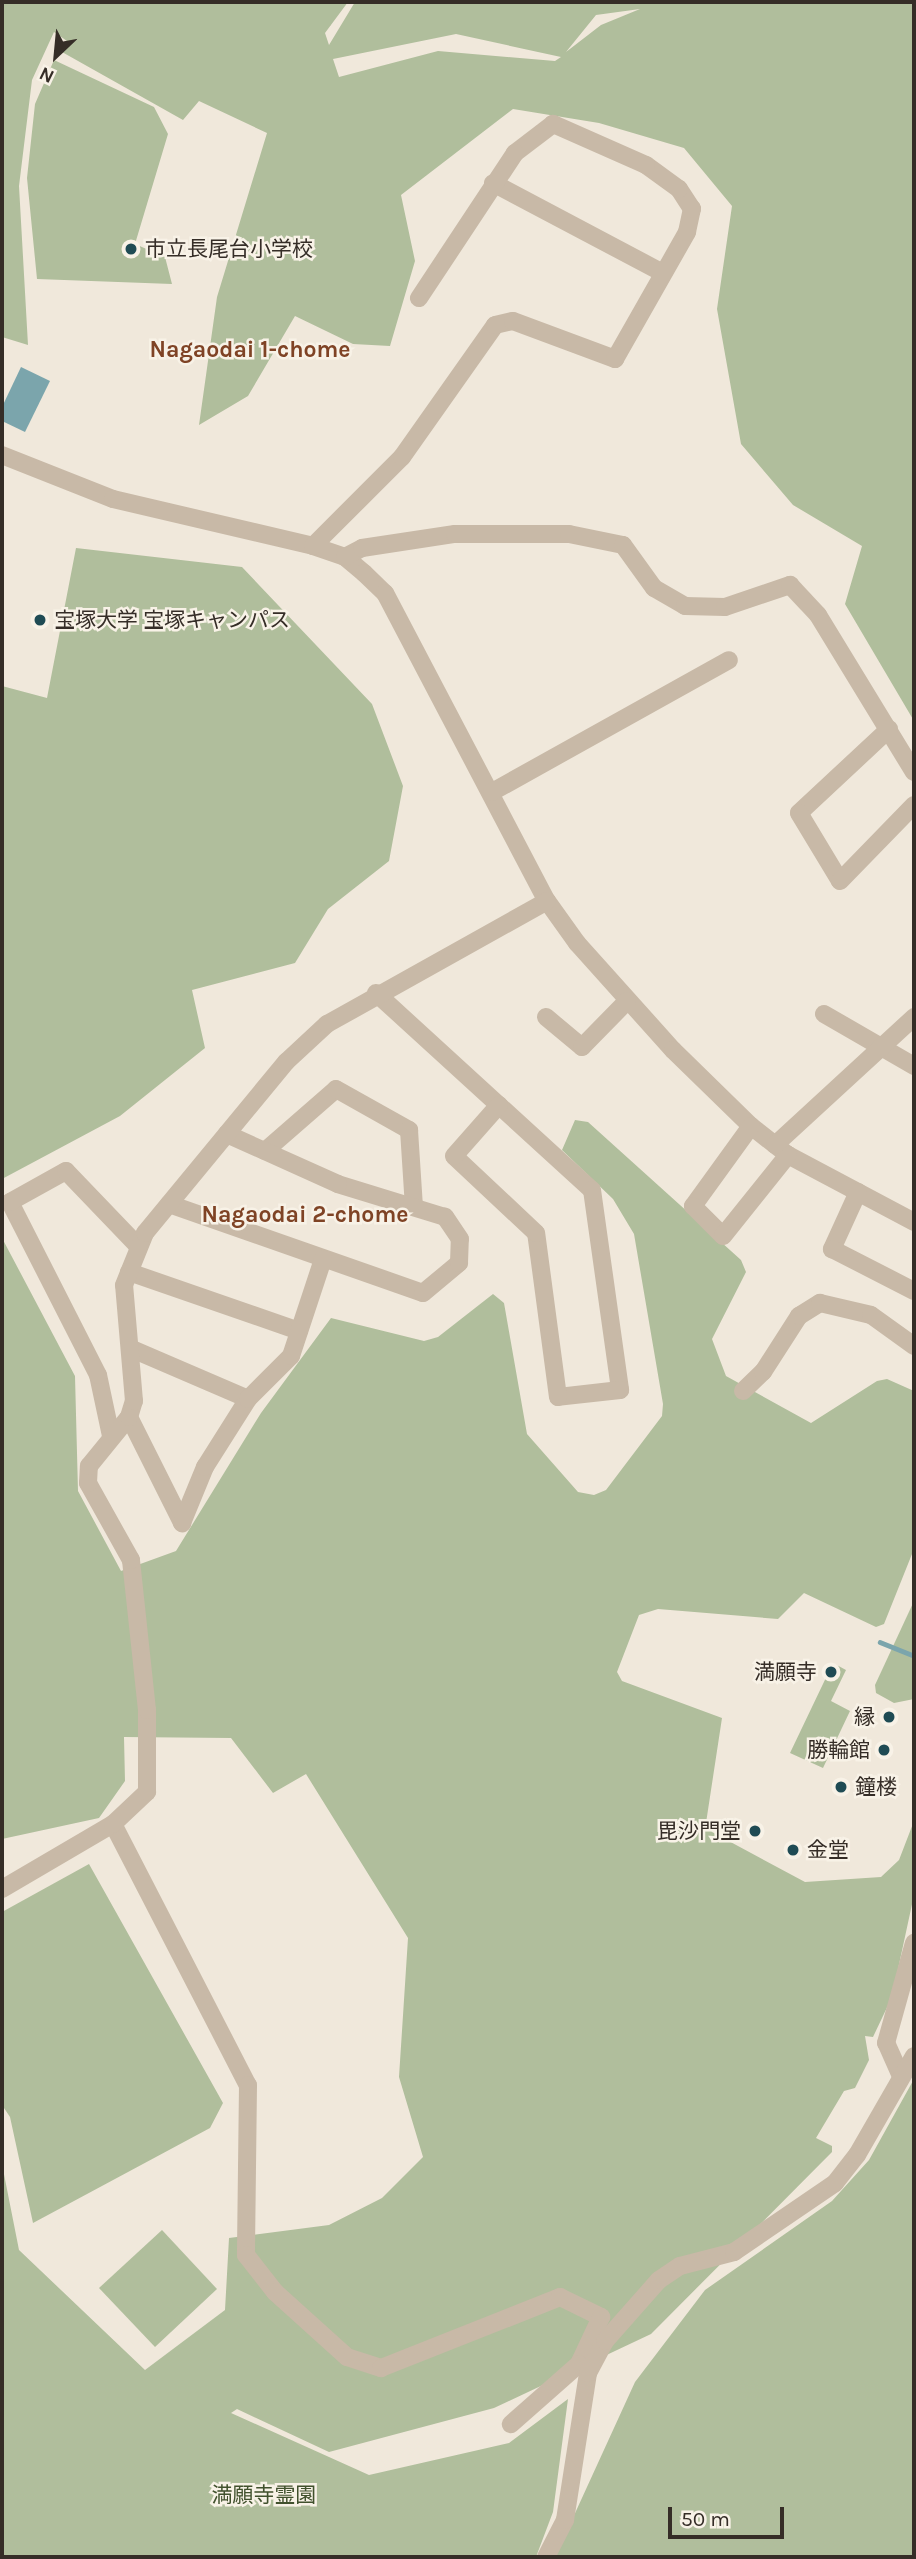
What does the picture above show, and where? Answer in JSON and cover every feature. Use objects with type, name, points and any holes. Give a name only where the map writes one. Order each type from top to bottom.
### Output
[{"type":"street","points":[[313,546],[402,457],[495,325],[513,321],[615,359],[663,273],[692,209],[679,189],[646,165],[553,124],[515,153],[419,298]]},
{"type":"street","points":[[493,183],[663,273]]},
{"type":"street","points":[[2,455],[113,499],[313,546],[345,557],[385,593],[547,901],[627,1001],[751,1126],[781,1150],[914,1222]]},
{"type":"street","points":[[345,557],[362,548],[454,534],[569,534],[623,545],[654,588],[685,606],[725,607],[790,585],[818,615],[914,772]]},
{"type":"street","points":[[492,792],[729,660]]},
{"type":"street","points":[[889,729],[799,813],[840,881],[914,805]]},
{"type":"street","points":[[2,1889],[113,1824],[147,1792],[147,1737],[131,1560],[88,1483],[89,1466],[129,1417],[134,1401],[132,1349],[124,1285],[139,1247],[169,1205],[286,1062],[327,1024],[376,993],[547,901]]},
{"type":"street","points":[[376,993],[499,1105],[592,1190],[620,1390],[558,1397],[536,1233],[454,1156],[499,1105]]},
{"type":"street","points":[[546,1017],[582,1047],[627,1001]]},
{"type":"street","points":[[824,1014],[914,1066]]},
{"type":"street","points":[[751,1126],[693,1206],[723,1236],[781,1150],[879,1046],[914,1017]]},
{"type":"street","points":[[265,1151],[337,1089],[409,1130],[414,1206]]},
{"type":"street","points":[[169,1205],[423,1293],[459,1263],[460,1239],[445,1217],[338,1184],[226,1134]]},
{"type":"street","points":[[111,1436],[99,1375],[10,1202],[66,1171],[139,1247]]},
{"type":"street","points":[[858,1192],[832,1249],[914,1291]]},
{"type":"street","points":[[129,1417],[182,1523],[205,1467],[248,1399],[291,1356],[323,1259]]},
{"type":"street","points":[[130,1272],[299,1331]]},
{"type":"street","points":[[743,1391],[763,1372],[799,1316],[820,1303],[871,1315],[914,1346]]},
{"type":"street","points":[[132,1349],[248,1399]]},
{"type":"street","points":[[113,1824],[248,2085],[247,2255],[275,2292],[347,2357],[381,2368],[560,2297],[601,2317],[579,2364],[511,2424]]},
{"type":"street","points":[[900,2074],[886,2043],[914,1943]]},
{"type":"street","points":[[546,2557],[565,2520],[588,2373],[605,2341],[659,2280],[680,2266],[734,2252],[835,2182],[857,2155],[900,2074],[914,2056]]},
{"type":"green space","points":[[2,2],[348,2],[325,33],[329,45],[355,2],[914,2],[914,721],[845,604],[862,546],[793,505],[741,444],[717,309],[732,206],[684,148],[599,123],[513,109],[401,195],[415,261],[390,346],[353,344],[295,316],[248,396],[199,425],[217,297],[267,133],[199,101],[183,120],[62,52],[67,41],[54,32],[32,80],[19,186],[28,345],[2,337]],"holes":[[[640,9],[601,25],[566,52],[596,15]],[[456,34],[561,57],[555,61],[438,51],[339,77],[333,59]]]},
{"type":"green space","points":[[54,60],[154,107],[168,134],[135,244],[165,257],[172,284],[37,279],[27,178],[35,104]]},
{"type":"green space","points":[[76,548],[242,567],[372,704],[403,786],[389,861],[328,909],[295,963],[192,990],[205,1048],[120,1116],[2,1179],[2,686],[47,698]]},
{"type":"green space","name":"満願寺霊園","points":[[575,1120],[588,1122],[741,1260],[746,1272],[712,1339],[726,1376],[811,1423],[877,1381],[887,1379],[914,1391],[914,1549],[884,1624],[876,1627],[804,1593],[778,1619],[658,1609],[639,1615],[617,1672],[622,1681],[722,1718],[706,1823],[712,1832],[805,1882],[881,1877],[899,1860],[914,1821],[914,1895],[892,1997],[873,2037],[865,2036],[869,2060],[855,2088],[844,2091],[816,2138],[832,2146],[832,2152],[651,2334],[494,2408],[329,2452],[237,2409],[231,2413],[369,2475],[509,2443],[568,2399],[553,2512],[536,2557],[2,2557],[2,2164],[19,2250],[145,2370],[225,2310],[229,2238],[329,2225],[382,2198],[423,2157],[399,2077],[408,1938],[306,1774],[273,1793],[231,1738],[124,1737],[125,1781],[99,1818],[2,1839],[2,1238],[75,1376],[78,1491],[121,1571],[176,1551],[261,1413],[331,1318],[424,1341],[438,1337],[493,1294],[504,1303],[527,1434],[578,1492],[594,1495],[606,1490],[662,1416],[663,1404],[634,1234],[613,1199],[562,1150]]},
{"type":"green space","points":[[914,1601],[914,1699],[894,1703],[876,1693],[875,1685]]},
{"type":"green space","points":[[833,1663],[846,1670],[831,1701],[850,1711],[823,1768],[790,1753]]},
{"type":"green space","points":[[89,1864],[223,2103],[210,2128],[33,2223],[10,2117],[2,2105],[2,1912]]},
{"type":"green space","points":[[914,2079],[914,2557],[555,2557],[635,2382],[705,2290],[832,2201],[869,2160]]},
{"type":"green space","points":[[162,2230],[217,2289],[155,2347],[99,2288]]},
{"type":"water","points":[[21,367],[50,381],[25,432],[2,421],[2,407]]},
{"type":"waterway","points":[[880,1642],[914,1656]]},
{"type":"place","name":"市立長尾台小学校","points":[[131,249]]},
{"type":"place","name":"宝塚大学 宝塚キャンパス","points":[[40,620]]},
{"type":"place","name":"満願寺","points":[[831,1672]]},
{"type":"place","name":"縁","points":[[889,1717]]},
{"type":"place","name":"勝輪館","points":[[884,1750]]},
{"type":"place","name":"鐘楼","points":[[841,1787]]},
{"type":"place","name":"毘沙門堂","points":[[755,1831]]},
{"type":"place","name":"金堂","points":[[793,1850]]},
{"type":"district","name":"Nagaodai 1-chome","points":[[250,350]]},
{"type":"district","name":"Nagaodai 2-chome","points":[[305,1215]]}]
